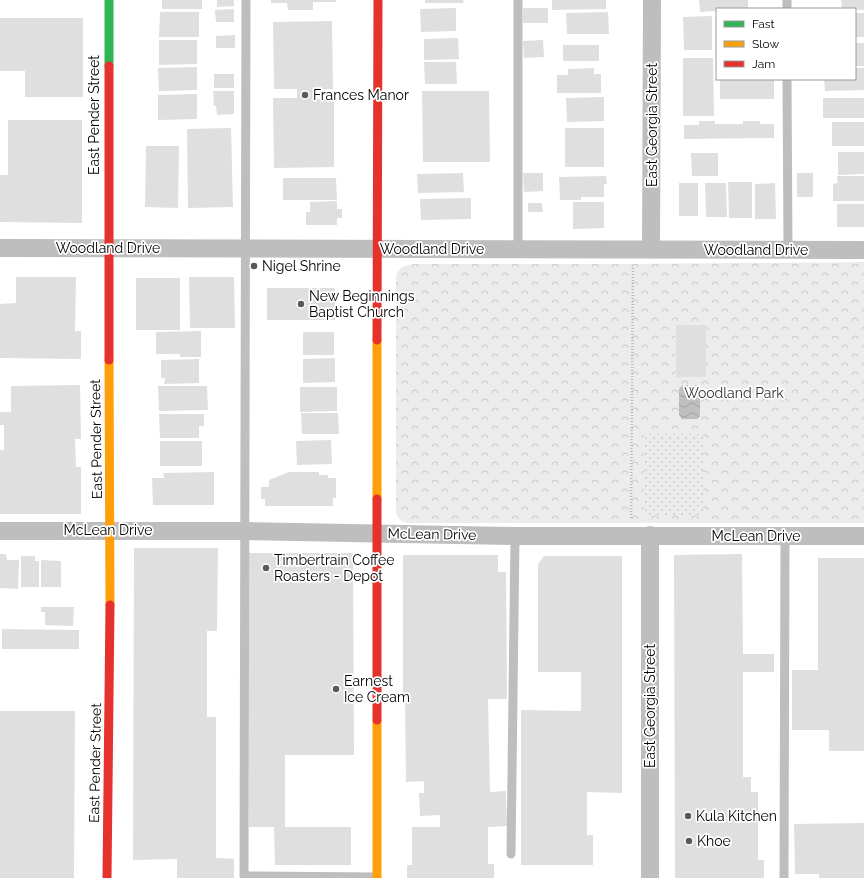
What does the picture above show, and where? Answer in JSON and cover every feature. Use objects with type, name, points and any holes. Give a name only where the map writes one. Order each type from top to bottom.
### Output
[{"type":"street","name":"East Pender Street","points":[[108,878],[111,530],[108,248],[109,0]]},
{"type":"street","points":[[377,878],[378,534],[376,249],[378,0]]},
{"type":"street","name":"East Georgia Street","points":[[651,250],[652,0]]},
{"type":"street","name":"Woodland Drive","points":[[0,248],[864,250]]},
{"type":"street","name":"McLean Drive","points":[[0,531],[244,530],[515,536],[864,536]]},
{"type":"street","name":"East Georgia Street","points":[[650,535],[650,878]]},
{"type":"lane","points":[[246,0],[244,249],[244,876],[377,878]]},
{"type":"lane","points":[[518,0],[518,249]]},
{"type":"lane","points":[[787,80],[788,250]]},
{"type":"lane","points":[[511,854],[515,536]]},
{"type":"lane","points":[[784,878],[785,537]]},
{"type":"path","points":[[631,523],[632,264]]},
{"type":"green space","name":"Woodland Park","points":[[864,262],[864,523],[406,523],[401,521],[396,514],[396,276],[399,270],[403,267],[414,264]]},
{"type":"green space","points":[[644,434],[703,434],[703,515],[644,515]]},
{"type":"water","points":[[683,385],[696,385],[700,389],[700,416],[697,419],[682,419],[679,415],[679,389]]},
{"type":"building","points":[[162,0],[202,0],[202,9],[162,9]]},
{"type":"building","points":[[217,0],[234,0],[234,6],[217,7]]},
{"type":"building","points":[[271,0],[336,0],[336,2],[313,2],[313,10],[288,10],[287,3],[271,3]]},
{"type":"building","points":[[425,0],[463,0],[464,3],[425,3]]},
{"type":"building","points":[[552,0],[606,0],[606,9],[552,10]]},
{"type":"building","points":[[699,0],[748,0],[748,8],[716,8],[716,11],[700,12]]},
{"type":"building","points":[[841,0],[864,0],[864,10],[856,10],[856,8],[842,8]]},
{"type":"building","points":[[456,8],[456,31],[421,32],[420,9]]},
{"type":"building","points":[[523,8],[548,8],[548,23],[523,23]]},
{"type":"building","points":[[234,9],[234,22],[216,22],[215,10]]},
{"type":"building","points":[[160,12],[199,12],[199,37],[159,37]]},
{"type":"building","points":[[608,12],[609,34],[567,34],[566,13]]},
{"type":"building","points":[[856,13],[864,13],[864,37],[856,37]]},
{"type":"building","points":[[712,16],[712,50],[684,50],[683,17]]},
{"type":"building","points":[[0,18],[83,18],[83,97],[25,97],[25,71],[0,71]]},
{"type":"building","name":"Frances Manor","points":[[332,21],[333,89],[313,89],[313,99],[334,99],[334,167],[274,168],[273,98],[297,98],[297,89],[274,89],[273,22]]},
{"type":"building","points":[[235,35],[235,48],[216,48],[216,36]]},
{"type":"building","points":[[458,38],[459,59],[424,60],[424,39]]},
{"type":"building","points":[[159,40],[197,40],[197,64],[159,65]]},
{"type":"building","points":[[543,40],[544,57],[524,58],[523,41]]},
{"type":"building","points":[[856,43],[864,43],[864,66],[856,66]]},
{"type":"building","points":[[563,45],[599,45],[599,61],[563,61]]},
{"type":"building","points":[[683,58],[713,58],[714,116],[683,116]]},
{"type":"building","points":[[424,62],[456,62],[457,84],[425,84]]},
{"type":"building","points":[[197,67],[197,90],[159,91],[158,68]]},
{"type":"building","points":[[594,68],[594,74],[601,74],[601,93],[557,93],[557,75],[568,75],[568,69]]},
{"type":"building","points":[[856,68],[864,68],[864,90],[825,91],[824,80],[856,80]]},
{"type":"building","points":[[214,74],[234,74],[234,88],[214,88]]},
{"type":"building","points":[[720,80],[774,80],[774,99],[720,99]]},
{"type":"building","points":[[213,91],[234,91],[234,114],[217,115],[216,106],[214,106]]},
{"type":"building","points":[[422,91],[489,91],[490,162],[423,162]]},
{"type":"building","points":[[197,94],[197,119],[158,120],[158,95]]},
{"type":"building","points":[[604,97],[604,121],[567,122],[566,98]]},
{"type":"building","points":[[823,98],[864,98],[864,118],[823,118]]},
{"type":"building","points":[[8,120],[82,120],[82,223],[0,222],[0,175],[8,175]]},
{"type":"building","points":[[699,121],[715,121],[715,124],[743,124],[743,121],[760,121],[760,124],[774,124],[774,138],[684,139],[684,125],[699,125]]},
{"type":"building","points":[[832,122],[864,122],[864,146],[832,146]]},
{"type":"building","points":[[231,128],[233,207],[188,208],[187,129]]},
{"type":"building","points":[[565,128],[604,128],[604,167],[565,167]]},
{"type":"building","points":[[146,146],[179,146],[178,208],[145,207]]},
{"type":"building","points":[[838,152],[864,152],[864,174],[838,175]]},
{"type":"building","points":[[691,153],[718,153],[718,176],[692,176]]},
{"type":"building","points":[[463,173],[464,192],[418,193],[417,174]]},
{"type":"building","points":[[523,173],[543,173],[543,191],[524,192]]},
{"type":"building","points":[[797,173],[813,173],[813,197],[797,197]]},
{"type":"building","points":[[606,176],[607,184],[604,184],[604,197],[581,197],[581,200],[560,200],[559,177]]},
{"type":"building","points":[[837,176],[864,176],[864,201],[833,201],[833,184],[838,183]]},
{"type":"building","points":[[283,178],[336,178],[337,200],[283,200]]},
{"type":"building","points":[[728,182],[752,182],[752,218],[729,218]]},
{"type":"building","points":[[679,183],[698,183],[698,216],[679,216]]},
{"type":"building","points":[[705,183],[726,183],[727,217],[706,217]]},
{"type":"building","points":[[775,183],[776,219],[755,219],[755,184]]},
{"type":"building","points":[[471,198],[471,219],[421,220],[420,199]]},
{"type":"building","points":[[337,201],[337,209],[342,209],[342,218],[337,218],[337,225],[306,225],[306,212],[310,212],[310,202]]},
{"type":"building","points":[[573,202],[604,202],[604,228],[573,229]]},
{"type":"building","points":[[528,203],[542,203],[543,212],[528,212]]},
{"type":"building","points":[[837,204],[864,204],[864,227],[837,227]]},
{"type":"building","points":[[16,277],[76,277],[75,331],[81,331],[81,359],[0,358],[0,304],[16,303]]},
{"type":"building","points":[[189,277],[234,277],[235,328],[190,328]]},
{"type":"building","points":[[136,278],[180,278],[180,330],[136,330]]},
{"type":"building","name":"New Beginnings Baptist Church","points":[[267,288],[335,288],[335,320],[267,320]]},
{"type":"building","points":[[676,325],[706,325],[706,377],[676,377]]},
{"type":"building","points":[[201,331],[201,357],[180,357],[180,354],[156,354],[156,332]]},
{"type":"building","points":[[303,332],[334,332],[334,355],[303,355]]},
{"type":"building","points":[[335,358],[335,382],[303,383],[303,359]]},
{"type":"building","points":[[199,359],[199,383],[164,384],[165,378],[161,378],[161,360]]},
{"type":"building","points":[[80,385],[81,439],[75,439],[76,467],[81,467],[81,514],[0,514],[0,450],[4,450],[4,425],[0,425],[0,412],[11,412],[11,386]]},
{"type":"building","points":[[158,386],[207,386],[208,410],[159,411]]},
{"type":"building","points":[[300,387],[337,387],[337,411],[300,412]]},
{"type":"building","points":[[301,413],[338,413],[339,434],[302,434]]},
{"type":"building","points":[[159,414],[204,414],[204,426],[199,426],[199,438],[160,438]]},
{"type":"building","points":[[331,440],[332,464],[297,465],[296,441]]},
{"type":"building","points":[[160,441],[202,441],[202,466],[160,466]]},
{"type":"building","points":[[214,472],[214,505],[153,505],[152,478],[164,478],[163,473]]},
{"type":"building","points":[[289,472],[319,472],[319,475],[328,475],[328,478],[336,478],[336,498],[333,498],[333,506],[265,506],[265,499],[261,499],[261,487],[269,487],[269,480]]},
{"type":"building","points":[[134,548],[218,548],[217,631],[207,631],[207,717],[216,717],[216,858],[234,859],[234,878],[177,878],[177,859],[133,860]]},
{"type":"building","points":[[248,553],[353,553],[354,755],[285,755],[285,827],[351,827],[351,865],[275,865],[274,827],[249,827]]},
{"type":"building","points":[[0,554],[6,554],[7,560],[19,560],[18,589],[0,588]]},
{"type":"building","points":[[742,554],[743,654],[774,654],[774,672],[743,672],[743,777],[751,777],[751,792],[758,792],[758,860],[764,860],[764,878],[675,878],[674,555]]},
{"type":"building","points":[[403,555],[498,555],[498,572],[506,572],[507,699],[488,699],[490,792],[506,791],[507,826],[488,827],[488,864],[494,864],[494,878],[407,878],[407,865],[412,865],[412,827],[440,827],[440,815],[420,816],[419,793],[424,793],[424,781],[406,782],[405,699],[403,699]]},
{"type":"building","points":[[21,556],[35,556],[35,561],[39,561],[39,587],[21,587]]},
{"type":"building","points":[[544,556],[622,556],[622,793],[587,792],[587,835],[593,835],[593,865],[521,865],[521,710],[581,711],[581,672],[538,672],[538,564]]},
{"type":"building","points":[[818,558],[864,558],[864,751],[829,751],[829,730],[792,730],[792,670],[818,670]]},
{"type":"building","points":[[41,560],[61,561],[61,587],[41,587]]},
{"type":"building","points":[[41,607],[74,607],[73,626],[45,625],[45,612],[41,612]]},
{"type":"building","points":[[2,629],[79,630],[79,649],[2,649]]},
{"type":"building","points":[[0,711],[75,711],[74,878],[0,878]]},
{"type":"building","points":[[864,823],[864,878],[819,878],[819,874],[795,874],[794,824]]},
{"type":"traffic: fast","points":[[109,0],[109,66]]},
{"type":"traffic: slow","points":[[377,340],[377,499]]},
{"type":"traffic: slow","points":[[109,360],[110,605]]},
{"type":"traffic: slow","points":[[377,720],[377,878]]},
{"type":"traffic: jam","points":[[377,340],[378,0]]},
{"type":"traffic: jam","points":[[109,66],[109,360]]},
{"type":"traffic: jam","points":[[377,499],[377,720]]},
{"type":"traffic: jam","points":[[107,878],[110,605]]},
{"type":"place","name":"Frances Manor","points":[[305,95]]},
{"type":"place","name":"Nigel Shrine","points":[[254,266]]},
{"type":"place","name":"New Beginnings Baptist Church","points":[[301,304]]},
{"type":"place","name":"Timbertrain Coffee Roasters - Depot","points":[[266,568]]},
{"type":"place","name":"Earnest Ice Cream","points":[[336,689]]},
{"type":"place","name":"Kula Kitchen","points":[[688,816]]},
{"type":"place","name":"Khoe","points":[[689,841]]}]
